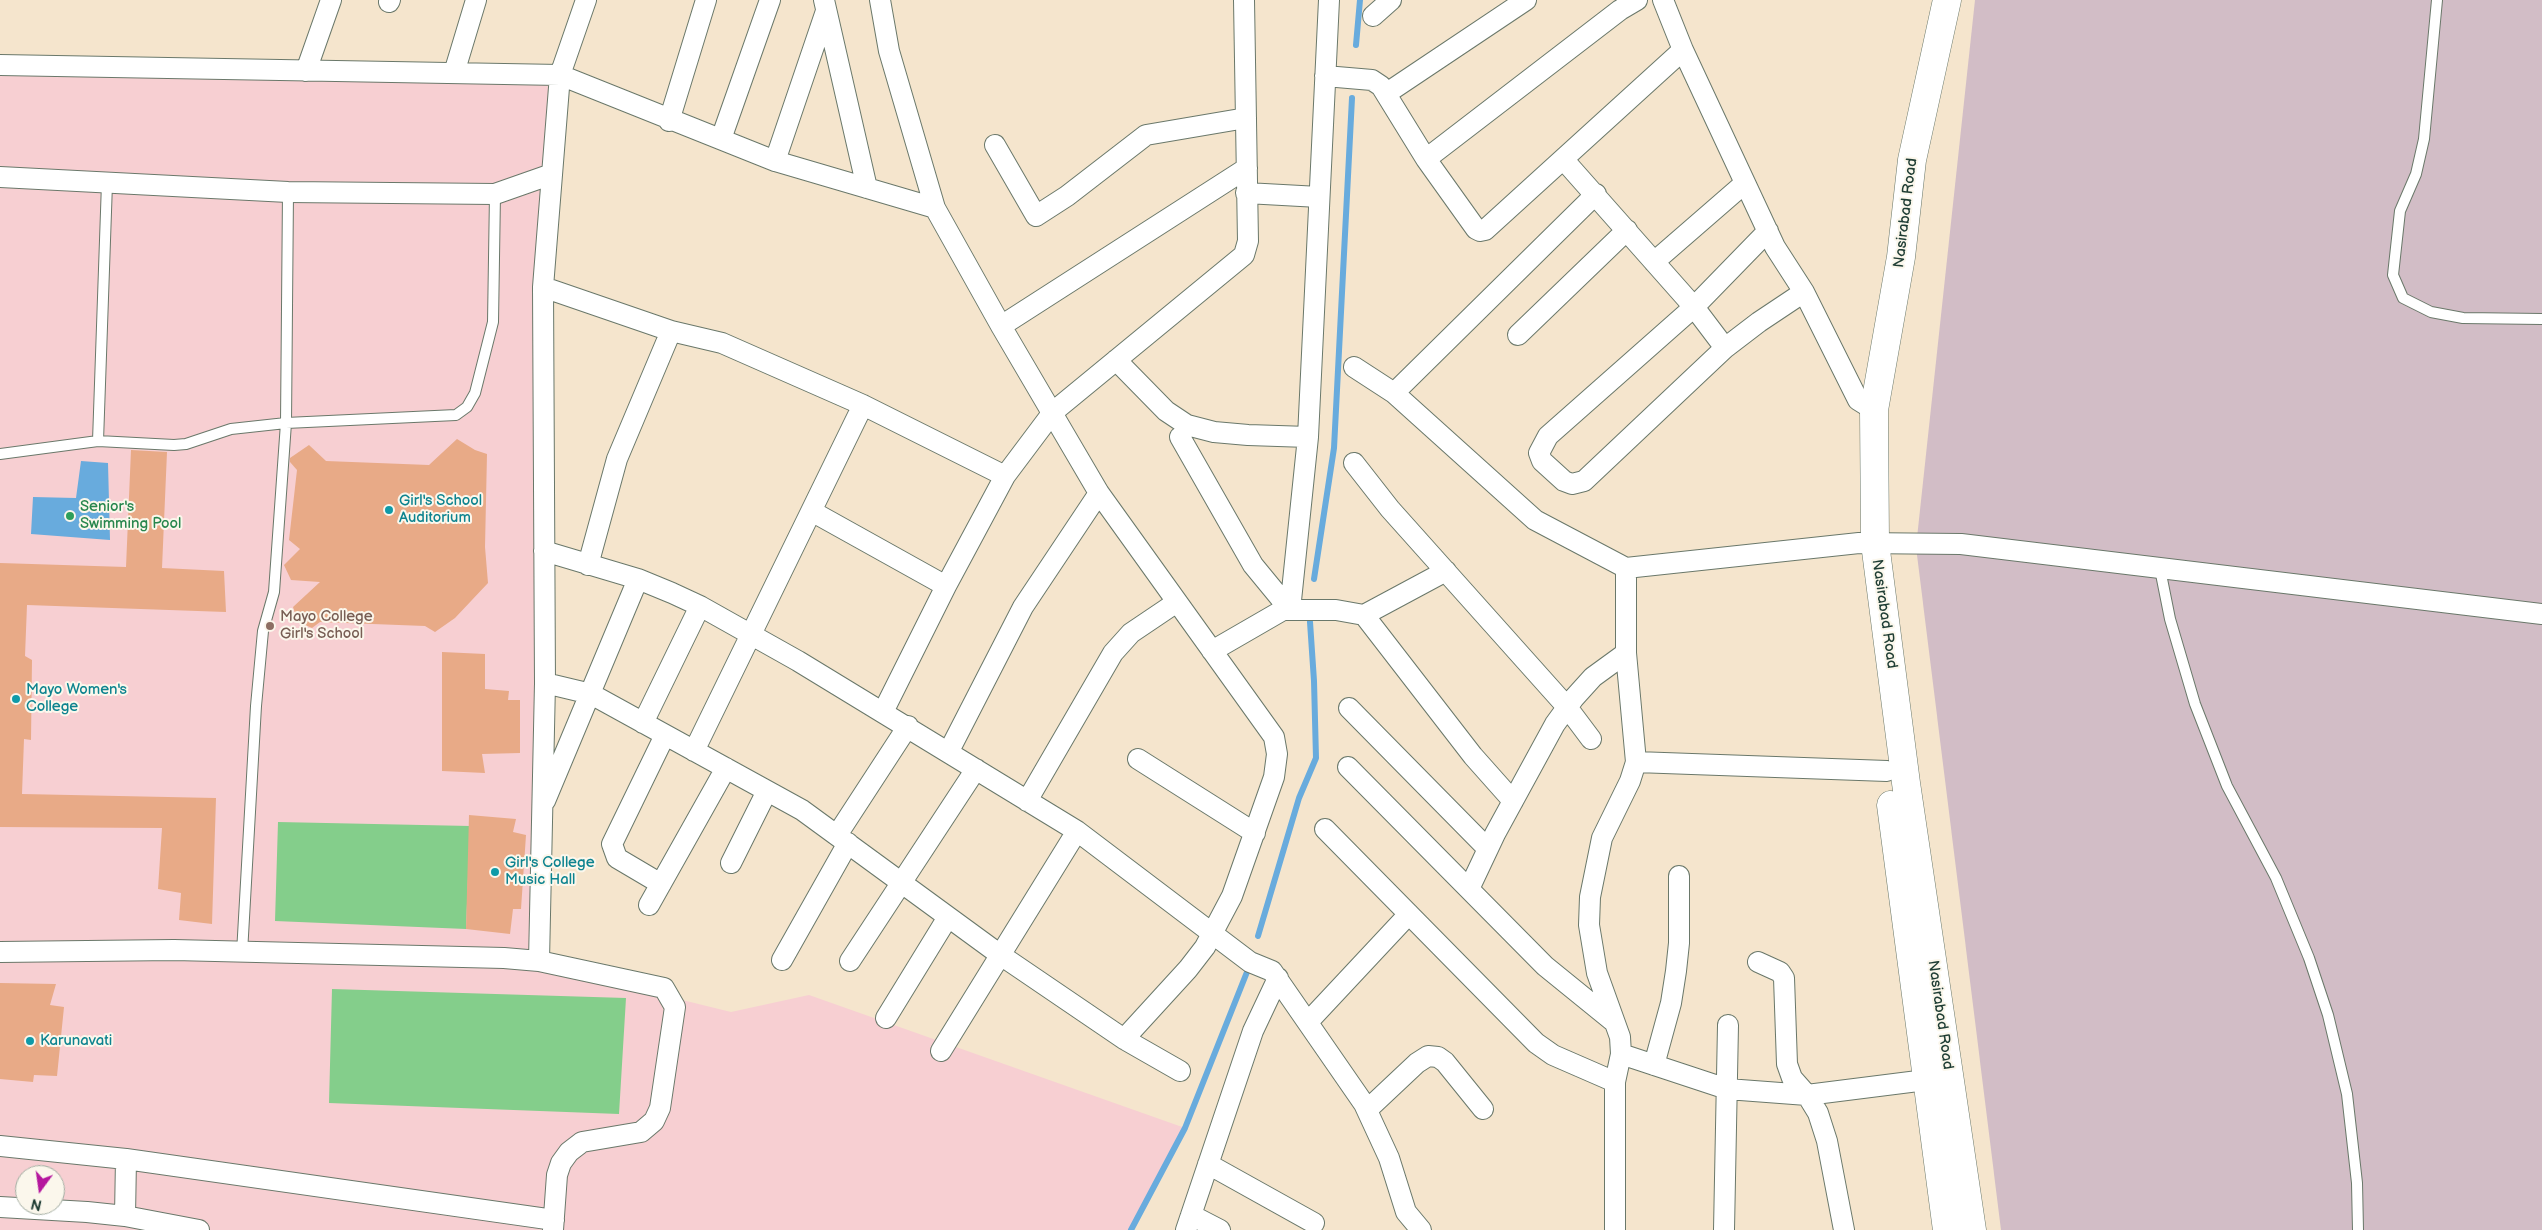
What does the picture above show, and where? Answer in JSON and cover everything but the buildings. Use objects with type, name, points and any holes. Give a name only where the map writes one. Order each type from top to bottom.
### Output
[{"type":"highway","name":"Nasirabad Road","points":[[1929,0],[1866,405],[1867,543],[1887,771],[1947,1230]]},
{"type":"highway","name":"Nasirabad Road","points":[[1866,405],[1901,257],[1912,160],[1947,0]]},
{"type":"highway","name":"Nasirabad Road","points":[[1867,543],[1906,782],[1972,1230]]},
{"type":"street","points":[[306,71],[331,0]]},
{"type":"street","points":[[454,73],[476,0]]},
{"type":"street","points":[[539,961],[544,683],[543,287],[560,75],[586,0]]},
{"type":"street","points":[[669,120],[706,0]]},
{"type":"street","points":[[721,139],[770,0]]},
{"type":"street","points":[[880,0],[889,51],[935,208],[1001,326],[1099,493],[1274,737],[1277,754],[1274,777],[1232,896],[1213,932],[1188,969],[1124,1039]]},
{"type":"street","points":[[883,712],[946,586],[1005,476],[1053,412],[1244,255],[1248,241],[1244,0]]},
{"type":"street","points":[[1296,609],[1308,437],[1319,197],[1331,76],[1329,0]]},
{"type":"street","points":[[1373,16],[1391,0]]},
{"type":"street","points":[[1387,93],[1526,0]]},
{"type":"street","points":[[1426,159],[1620,10],[1637,0]]},
{"type":"street","points":[[1663,0],[1683,50],[1775,247],[1804,292],[1866,405]]},
{"type":"street","points":[[775,161],[825,5]]},
{"type":"street","points":[[825,5],[867,188]]},
{"type":"street","points":[[1331,76],[1372,80],[1387,93],[1426,159],[1476,229],[1480,231],[1484,230],[1683,50]]},
{"type":"street","points":[[0,65],[560,75],[775,161],[935,208]]},
{"type":"street","points":[[994,146],[1036,216],[1067,196],[1146,135],[1246,118]]},
{"type":"street","points":[[1563,159],[1694,306],[1725,348]]},
{"type":"street","points":[[1001,326],[1247,168]]},
{"type":"street","points":[[0,177],[288,192],[495,194],[552,174]]},
{"type":"street","points":[[1654,262],[1745,183]]},
{"type":"street","points":[[1246,193],[1319,197]]},
{"type":"street","points":[[1394,393],[1596,194]]},
{"type":"street","points":[[1518,335],[1627,230]]},
{"type":"street","points":[[1768,231],[1694,306],[1548,436],[1542,445],[1540,453],[1542,461],[1564,481],[1572,484],[1584,481],[1725,348],[1759,322],[1804,292]]},
{"type":"street","points":[[543,287],[671,331],[722,343],[863,406],[1005,476]]},
{"type":"street","points":[[588,565],[617,459],[671,331]]},
{"type":"street","points":[[1116,360],[1166,411],[1187,425],[1214,432],[1308,437]]},
{"type":"street","points":[[1354,367],[1394,393],[1535,520],[1626,568],[1867,543],[1961,544],[2542,614]]},
{"type":"street","points":[[694,751],[753,636],[863,406]]},
{"type":"street","points":[[1180,437],[1253,565],[1296,609]]},
{"type":"street","points":[[1354,463],[1390,509],[1567,707],[1591,739]]},
{"type":"street","points":[[949,751],[1023,607],[1099,493]]},
{"type":"street","points":[[813,512],[946,586]]},
{"type":"street","points":[[544,551],[638,579],[700,606],[753,636],[908,726],[1077,831],[1213,932],[1250,962],[1275,975],[1367,1110],[1389,1158],[1406,1212],[1421,1230]]},
{"type":"street","points":[[1615,1230],[1615,1082],[1621,1054],[1620,1037],[1597,973],[1589,924],[1590,896],[1602,838],[1630,781],[1636,762],[1626,653],[1626,568]]},
{"type":"street","points":[[1212,651],[1270,616],[1296,609],[1336,610],[1364,615],[1446,571]]},
{"type":"street","points":[[541,812],[638,579]]},
{"type":"street","points":[[1028,801],[1113,653],[1131,633],[1177,602]]},
{"type":"street","points":[[643,723],[700,606]]},
{"type":"street","points":[[1364,615],[1472,756],[1513,801]]},
{"type":"street","points":[[1469,889],[1513,801],[1555,724],[1567,707],[1594,678],[1626,653]]},
{"type":"street","points":[[544,683],[591,694],[802,810],[999,954],[1124,1039],[1180,1072]]},
{"type":"street","points":[[1349,708],[1488,849]]},
{"type":"street","points":[[782,960],[842,839],[908,726]]},
{"type":"street","points":[[661,884],[616,858],[612,844],[665,735]]},
{"type":"street","points":[[1138,759],[1255,833]]},
{"type":"street","points":[[1636,762],[1887,771]]},
{"type":"street","points":[[1348,767],[1545,966],[1616,1023]]},
{"type":"street","points":[[649,905],[726,768]]},
{"type":"street","points":[[850,960],[976,769]]},
{"type":"street","points":[[731,863],[767,791]]},
{"type":"street","points":[[1325,829],[1536,1043],[1552,1055],[1615,1082]]},
{"type":"street","points":[[941,1051],[999,954],[1077,831]]},
{"type":"street","points":[[1654,1064],[1671,1003],[1676,971],[1679,943],[1679,876]]},
{"type":"street","points":[[1308,1022],[1409,914]]},
{"type":"street","points":[[886,1018],[948,917]]},
{"type":"street","points":[[0,952],[174,950],[504,958],[539,961],[664,988],[675,1007],[660,1108],[654,1121],[641,1132],[582,1142],[569,1152],[561,1163],[557,1175],[554,1225],[126,1159],[0,1146]]},
{"type":"street","points":[[1758,962],[1780,972],[1784,978],[1787,1064],[1792,1078],[1807,1095],[1818,1114],[1827,1141],[1844,1230]]},
{"type":"street","points":[[1220,1230],[1189,1223],[1253,1031],[1275,975]]},
{"type":"street","points":[[1724,1230],[1728,1025]]},
{"type":"street","points":[[1621,1054],[1727,1089],[1807,1095],[1926,1080]]},
{"type":"street","points":[[1367,1110],[1417,1063],[1428,1056],[1438,1057],[1445,1062],[1483,1108]]},
{"type":"street","points":[[125,1216],[126,1159]]},
{"type":"street","points":[[1208,1164],[1314,1223]]},
{"type":"street","points":[[0,1207],[86,1221],[125,1216],[199,1230]]},
{"type":"lane","points":[[2436,0],[2424,139],[2416,174],[2400,211],[2393,274],[2403,298],[2431,312],[2463,318],[2542,319]]},
{"type":"lane","points":[[98,441],[107,183]]},
{"type":"lane","points":[[242,953],[256,697],[263,631],[274,592],[286,423],[288,192]]},
{"type":"lane","points":[[0,454],[98,441],[180,445],[230,428],[286,423],[456,415],[467,407],[475,393],[493,322],[495,194]]},
{"type":"lane","points":[[2160,569],[2170,620],[2195,704],[2227,786],[2276,878],[2309,958],[2328,1015],[2347,1094],[2357,1183],[2358,1230]]},
{"type":"shaded area","points":[[1975,0],[2542,0],[2542,1230],[2001,1230],[1916,547]]},
{"type":"shaded area","name":"Mayo College Girl's School","points":[[0,65],[560,75],[543,287],[536,964],[731,1012],[809,995],[1185,1128],[1131,1230],[0,1230]]},
{"type":"green space","points":[[278,822],[470,826],[466,929],[275,921]]},
{"type":"green space","points":[[332,989],[626,998],[619,1114],[329,1103]]},
{"type":"water","name":"Senior's Swimming Pool","points":[[81,461],[108,463],[110,540],[31,534],[33,497],[76,498]]},
{"type":"waterway","points":[[1356,45],[1360,0]]},
{"type":"waterway","points":[[1314,579],[1334,448],[1352,98]]},
{"type":"waterway","points":[[1258,936],[1299,798],[1316,758],[1310,622]]},
{"type":"waterway","points":[[1131,1230],[1185,1128],[1247,972]]},
{"type":"place","name":"Girl's School Auditorium","points":[[389,510]]},
{"type":"place","name":"Senior's Swimming Pool","points":[[70,516]]},
{"type":"place","name":"Mayo College Girl's School","points":[[270,626]]},
{"type":"place","name":"Mayo Women's College","points":[[16,699]]},
{"type":"place","name":"Girl's College Music Hall","points":[[495,872]]},
{"type":"place","name":"Karunavati","points":[[30,1041]]}]
